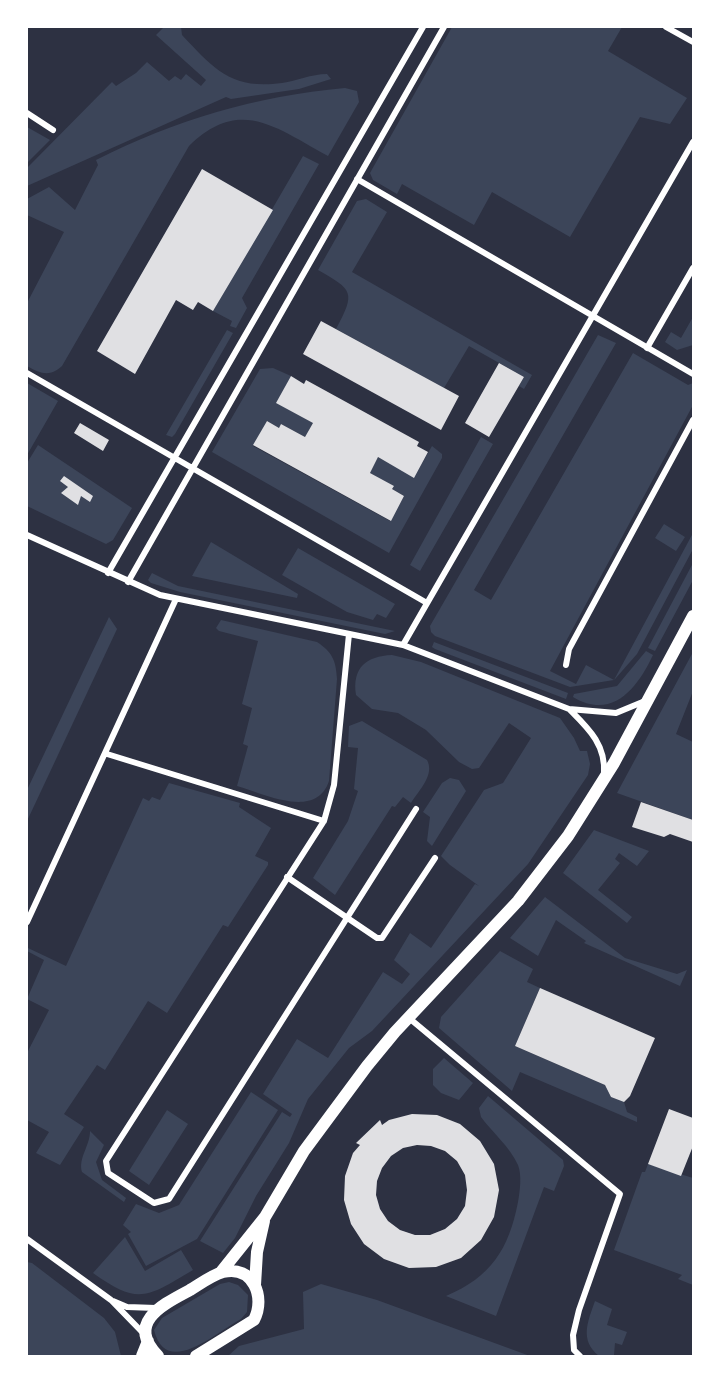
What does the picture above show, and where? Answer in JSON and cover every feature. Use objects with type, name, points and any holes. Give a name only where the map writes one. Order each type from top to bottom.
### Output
[{"type":"main road","points":[[142,1356],[147,1339],[148,1322],[156,1308],[221,1272],[265,1217],[288,1175],[340,1100],[408,1018],[518,901],[568,836],[604,780],[648,699],[689,631],[693,616]]},
{"type":"main road","points":[[196,1356],[214,1351],[254,1320],[260,1299],[255,1285],[257,1252],[265,1217]]},
{"type":"main road","points":[[221,1272],[236,1272],[255,1285]]},
{"type":"main road","points":[[147,1339],[158,1356]]},
{"type":"street","points":[[108,573],[423,27]]},
{"type":"street","points":[[128,582],[191,467],[444,27]]},
{"type":"street","points":[[666,27],[693,42]]},
{"type":"street","points":[[27,113],[53,130]]},
{"type":"street","points":[[403,645],[693,142]]},
{"type":"street","points":[[357,179],[693,374]]},
{"type":"street","points":[[647,348],[693,268]]},
{"type":"street","points":[[27,373],[427,603]]},
{"type":"street","points":[[566,665],[569,649],[693,420]]},
{"type":"street","points":[[27,535],[128,582],[176,599],[403,645],[569,710],[616,713],[648,699]]},
{"type":"street","points":[[27,922],[107,754],[176,599]]},
{"type":"street","points":[[350,634],[334,785],[324,821],[106,1161],[108,1173],[154,1203],[169,1199],[416,809]]},
{"type":"street","points":[[569,710],[589,728],[601,747],[605,762],[604,780]]},
{"type":"street","points":[[107,754],[324,821]]},
{"type":"street","points":[[287,877],[347,919],[377,938],[382,938],[435,858]]},
{"type":"street","points":[[408,1018],[620,1194],[579,1310],[573,1335],[574,1350],[580,1356]]},
{"type":"street","points":[[27,1239],[111,1300],[147,1339]]},
{"type":"street","points":[[111,1300],[127,1307],[156,1308]]},
{"type":"shaded area","points":[[164,27],[181,27],[182,35],[204,58],[236,80],[264,84],[282,83],[327,74],[331,79],[299,89],[231,99],[226,97],[27,186],[27,168],[112,82],[116,86],[136,73],[147,62],[169,81],[175,76],[181,80],[186,74],[201,86],[206,80],[156,35]]},
{"type":"shaded area","points":[[452,27],[622,27],[608,51],[687,98],[670,124],[640,117],[570,237],[492,192],[474,225],[402,184],[397,194],[373,180],[370,173]]},
{"type":"shaded area","points":[[345,88],[357,91],[359,102],[328,156],[275,127],[242,120],[225,123],[207,131],[189,146],[62,366],[53,372],[45,373],[27,366],[27,303],[64,232],[27,215],[27,199],[49,187],[75,210],[98,165],[96,160],[126,146],[217,112],[280,97]]},
{"type":"shaded area","points":[[27,127],[50,140],[27,163]]},
{"type":"shaded area","points":[[303,156],[319,164],[242,298],[247,308],[236,328],[230,326],[232,321],[213,311]]},
{"type":"shaded area","points":[[366,199],[387,212],[352,272],[532,375],[524,389],[519,386],[524,377],[469,346],[444,388],[336,329],[347,307],[348,293],[338,282],[318,270],[357,201]]},
{"type":"shaded area","points":[[693,317],[693,345],[677,350],[665,342],[671,332],[681,338]]},
{"type":"shaded area","points":[[227,330],[233,333],[175,434],[172,437],[166,435]]},
{"type":"shaded area","points":[[598,335],[616,343],[474,590],[491,600],[633,353],[688,385],[693,383],[693,405],[550,671],[576,684],[586,665],[614,680],[570,687],[435,636],[430,626]]},
{"type":"shaded area","points":[[273,368],[291,376],[277,403],[313,423],[305,437],[281,424],[279,428],[267,421],[253,446],[390,521],[404,496],[392,489],[393,486],[370,473],[378,457],[414,477],[432,446],[442,454],[442,458],[389,553],[212,452],[260,369]]},
{"type":"shaded area","points":[[27,383],[58,401],[27,455]]},
{"type":"shaded area","points":[[481,437],[493,444],[420,571],[410,565]]},
{"type":"shaded area","points":[[38,445],[132,508],[113,540],[106,544],[27,506],[27,463]]},
{"type":"shaded area","points":[[664,524],[685,537],[676,551],[655,538]]},
{"type":"shaded area","points":[[693,533],[693,549],[637,654],[614,680]]},
{"type":"shaded area","points":[[211,542],[298,594],[297,598],[192,576]]},
{"type":"shaded area","points":[[298,548],[395,604],[386,618],[377,614],[373,620],[347,612],[282,575]]},
{"type":"shaded area","points":[[693,563],[693,580],[655,651],[648,648]]},
{"type":"shaded area","points":[[152,573],[178,586],[395,631],[385,634],[180,592],[151,583],[148,580]]},
{"type":"shaded area","points":[[109,617],[117,629],[27,821],[27,790]]},
{"type":"shaded area","points":[[221,620],[317,642],[332,657],[337,679],[329,781],[322,793],[313,799],[302,802],[289,801],[237,786],[248,746],[243,744],[252,708],[242,704],[258,641],[219,631],[216,628]]},
{"type":"shaded area","points":[[434,642],[568,693],[566,699],[435,649],[432,647]]},
{"type":"shaded area","points":[[646,651],[653,655],[647,667],[632,689],[622,697],[612,703],[600,705],[573,697],[574,694],[617,686]]},
{"type":"shaded area","points":[[693,652],[693,691],[676,734],[693,742],[693,820],[617,793]]},
{"type":"shaded area","points":[[392,655],[421,662],[560,718],[580,751],[587,751],[590,764],[588,775],[528,864],[372,1031],[349,1048],[308,1099],[289,1143],[256,1196],[235,1238],[223,1253],[200,1241],[282,1112],[290,1117],[292,1114],[263,1094],[297,1039],[328,1058],[383,972],[402,984],[410,974],[394,960],[410,933],[431,948],[475,884],[479,886],[441,856],[484,790],[503,783],[531,738],[509,723],[479,768],[472,769],[459,762],[426,730],[398,713],[372,709],[356,695],[356,678],[363,665],[375,658]]},
{"type":"shaded area","points":[[362,721],[427,760],[429,771],[428,777],[411,803],[403,797],[395,807],[392,806],[335,895],[313,878],[348,821],[358,791],[354,789],[358,748],[348,747],[349,726]]},
{"type":"shaded area","points":[[450,778],[459,780],[466,791],[432,846],[427,841],[430,817],[423,812],[442,783]]},
{"type":"shaded area","points":[[169,783],[240,803],[239,807],[271,828],[255,856],[268,862],[268,865],[228,927],[223,925],[167,1013],[148,1001],[105,1070],[97,1065],[64,1114],[84,1127],[60,1165],[36,1153],[49,1132],[27,1120],[27,1053],[49,1010],[27,999],[44,960],[27,951],[28,948],[66,966],[143,798],[149,801],[152,797],[160,800]]},
{"type":"shaded area","points":[[594,830],[649,851],[637,866],[619,853],[615,859],[620,863],[598,890],[632,917],[627,923],[563,873]]},
{"type":"shaded area","points":[[545,897],[625,958],[677,974],[687,970],[680,986],[584,943],[586,941],[556,920],[538,956],[510,938]]},
{"type":"shaded area","points":[[500,951],[533,969],[527,982],[540,988],[515,1046],[605,1085],[611,1097],[624,1102],[627,1112],[637,1117],[637,1122],[520,1072],[512,1091],[439,1028],[441,1017]]},
{"type":"shaded area","points":[[444,1058],[473,1083],[459,1100],[441,1093],[433,1085],[433,1069]]},
{"type":"shaded area","points":[[251,1092],[278,1110],[197,1239],[146,1266],[128,1234],[131,1232],[123,1225],[136,1204],[159,1213],[179,1205]]},
{"type":"shaded area","points":[[488,1096],[563,1160],[564,1166],[554,1191],[544,1187],[496,1316],[446,1296],[475,1280],[496,1260],[509,1234],[518,1202],[520,1178],[515,1158],[481,1117],[479,1108]]},
{"type":"shaded area","points":[[167,1110],[188,1124],[149,1185],[129,1171]]},
{"type":"shaded area","points":[[90,1131],[104,1145],[96,1162],[102,1180],[126,1198],[124,1202],[82,1172],[81,1167]]},
{"type":"shaded area","points":[[648,1164],[693,1178],[693,1285],[678,1279],[682,1275],[614,1250],[642,1172],[645,1172]]},
{"type":"shaded area","points":[[125,1237],[145,1271],[181,1250],[193,1270],[153,1292],[133,1294],[122,1290],[93,1273]]},
{"type":"shaded area","points":[[27,1262],[32,1263],[104,1318],[115,1332],[121,1356],[27,1356]]},
{"type":"shaded area","points":[[229,1282],[238,1285],[248,1295],[247,1312],[241,1319],[205,1342],[180,1352],[169,1351],[160,1344],[154,1330],[162,1318],[220,1284]]},
{"type":"shaded area","points":[[321,1284],[377,1300],[530,1356],[228,1356],[239,1346],[304,1329],[303,1292]]},
{"type":"shaded area","points":[[595,1301],[612,1309],[607,1325],[627,1332],[622,1345],[615,1343],[614,1355],[617,1356],[599,1356],[589,1343],[587,1330]]},
{"type":"building","points":[[202,169],[273,210],[213,311],[198,302],[193,310],[176,300],[135,374],[97,351]]},
{"type":"building","points":[[321,321],[459,396],[441,430],[303,354]]},
{"type":"building","points":[[499,363],[524,377],[489,437],[465,423]]},
{"type":"building","points":[[291,376],[304,384],[306,380],[419,442],[417,446],[428,452],[414,478],[378,457],[370,473],[394,486],[392,489],[404,496],[391,521],[253,445],[267,421],[279,428],[281,424],[305,437],[313,423],[276,403]]},
{"type":"building","points":[[80,423],[109,440],[103,451],[74,433]]},
{"type":"building","points":[[64,476],[93,496],[90,502],[81,496],[78,505],[61,493],[68,487],[60,481]]},
{"type":"building","points":[[641,802],[693,820],[693,842],[670,834],[664,837],[632,827]]},
{"type":"building","points":[[540,988],[655,1038],[630,1096],[624,1102],[611,1097],[605,1085],[515,1046]]},
{"type":"building","points":[[669,1109],[693,1118],[693,1146],[681,1176],[648,1164]]},
{"type":"building","points":[[412,1114],[437,1115],[460,1124],[480,1141],[494,1164],[499,1190],[494,1217],[481,1240],[461,1258],[436,1267],[409,1268],[384,1259],[364,1244],[351,1224],[344,1200],[345,1176],[353,1153],[360,1145],[356,1143],[380,1120],[382,1125],[389,1120]],"holes":[[[417,1145],[431,1146],[445,1151],[457,1161],[465,1175],[467,1190],[465,1206],[457,1219],[445,1229],[430,1235],[415,1235],[400,1230],[388,1221],[380,1209],[376,1195],[377,1181],[382,1168],[391,1156],[403,1148]]]}]
